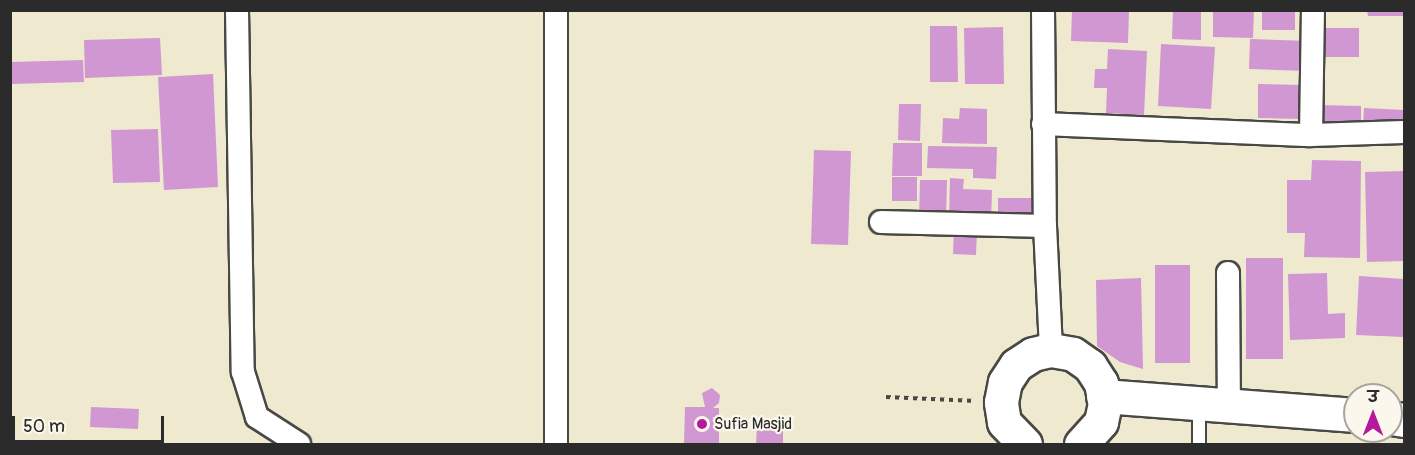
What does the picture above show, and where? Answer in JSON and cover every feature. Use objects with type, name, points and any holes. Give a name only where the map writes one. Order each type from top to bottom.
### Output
[{"type":"street","points":[[237,10],[243,372],[257,417],[299,444]]},
{"type":"street","points":[[556,10],[556,444]]},
{"type":"street","points":[[1043,10],[1045,226],[1051,350]]},
{"type":"street","points":[[1311,135],[1313,10]]},
{"type":"street","points":[[1044,124],[1311,135],[1404,132]]},
{"type":"street","points":[[881,222],[1045,226]]},
{"type":"street","points":[[1214,404],[1228,273]]},
{"type":"street","points":[[1025,444],[1004,422],[1001,402],[1005,382],[1016,365],[1033,354],[1051,350],[1073,354],[1090,366],[1101,383],[1103,396],[1101,422],[1081,444]]},
{"type":"street","points":[[1103,396],[1343,414]]},
{"type":"lane","points":[[1199,444],[1214,404]]},
{"type":"path","points":[[886,397],[1001,402]]},
{"type":"building","points":[[1072,10],[1129,10],[1128,43],[1071,41]]},
{"type":"building","points":[[1173,10],[1201,10],[1201,40],[1172,39]]},
{"type":"building","points":[[1213,10],[1254,10],[1253,38],[1213,37]]},
{"type":"building","points":[[1262,10],[1295,10],[1295,30],[1262,30]]},
{"type":"building","points":[[1367,10],[1404,10],[1404,16],[1368,16]]},
{"type":"building","points":[[930,26],[957,26],[958,82],[930,82]]},
{"type":"building","points":[[1003,27],[1004,84],[965,84],[964,28]]},
{"type":"building","points":[[1323,28],[1359,28],[1359,57],[1323,57]]},
{"type":"building","points":[[160,38],[162,75],[85,78],[84,40]]},
{"type":"building","points":[[1250,39],[1309,41],[1307,71],[1249,69]]},
{"type":"building","points":[[1161,44],[1215,47],[1211,109],[1158,106]]},
{"type":"building","points":[[1108,49],[1147,51],[1144,115],[1106,113],[1107,88],[1094,88],[1095,69],[1107,69]]},
{"type":"building","points":[[83,60],[84,82],[10,84],[10,62]]},
{"type":"building","points":[[213,74],[218,187],[164,190],[158,77]]},
{"type":"building","points":[[1258,84],[1301,85],[1301,119],[1258,118]]},
{"type":"building","points":[[899,104],[921,104],[920,141],[898,140]]},
{"type":"building","points":[[1317,105],[1361,106],[1361,123],[1316,121]]},
{"type":"building","points":[[960,108],[987,109],[987,144],[942,143],[943,118],[959,119]]},
{"type":"building","points":[[1364,108],[1404,110],[1404,127],[1363,125]]},
{"type":"building","points":[[158,129],[160,182],[113,183],[111,130]]},
{"type":"building","points":[[893,143],[922,143],[922,176],[892,176]]},
{"type":"building","points":[[928,146],[997,147],[996,179],[973,178],[973,169],[927,168]]},
{"type":"building","points":[[814,150],[851,151],[848,245],[811,244]]},
{"type":"building","points":[[1312,160],[1361,161],[1360,258],[1304,257],[1305,233],[1287,233],[1287,180],[1311,180]]},
{"type":"building","points":[[1404,171],[1404,261],[1367,262],[1365,172]]},
{"type":"building","points":[[892,177],[917,177],[917,201],[892,201]]},
{"type":"building","points":[[950,178],[964,179],[963,189],[992,190],[991,223],[949,221]]},
{"type":"building","points":[[920,180],[947,180],[946,221],[919,220]]},
{"type":"building","points":[[998,198],[1032,198],[1032,223],[998,223]]},
{"type":"building","points":[[954,230],[977,230],[976,255],[953,254]]},
{"type":"building","points":[[1246,258],[1283,258],[1283,359],[1246,359]]},
{"type":"building","points":[[1155,265],[1190,265],[1190,363],[1155,363]]},
{"type":"building","points":[[1327,273],[1328,314],[1345,313],[1345,338],[1290,340],[1288,274]]},
{"type":"building","points":[[1359,276],[1404,279],[1404,337],[1356,335]]},
{"type":"building","points":[[1141,278],[1143,369],[1120,362],[1097,346],[1096,280]]},
{"type":"building","name":"Sufia Masjid","points":[[712,388],[720,395],[719,403],[713,408],[719,408],[719,444],[684,444],[685,407],[705,407],[702,393]]},
{"type":"building","points":[[91,407],[139,409],[138,429],[90,427]]},
{"type":"building","points":[[757,426],[783,426],[783,444],[756,444]]},
{"type":"place","name":"Sufia Masjid","points":[[702,424]]}]
